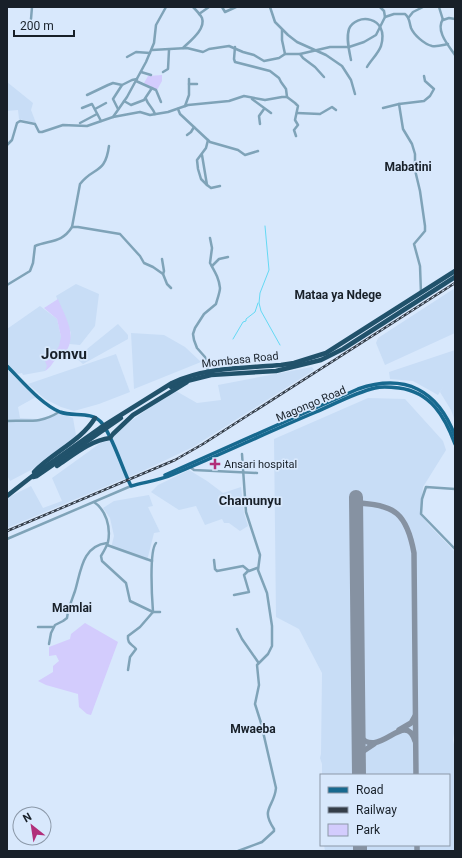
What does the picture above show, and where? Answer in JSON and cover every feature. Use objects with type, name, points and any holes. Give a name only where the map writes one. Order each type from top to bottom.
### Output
[{"type":"highway","name":"Mombasa Road","points":[[136,406],[161,389],[180,379],[208,371],[282,365],[294,363],[326,353],[455,271]]},
{"type":"highway","name":"Mombasa Road","points":[[7,496],[35,474],[100,428],[166,389],[211,374],[281,370],[321,360],[343,349],[455,277]]},
{"type":"highway","points":[[27,481],[37,479],[90,445],[110,438],[134,415],[190,380]]},
{"type":"highway","points":[[27,481],[40,466],[74,440],[92,423],[95,418]]},
{"type":"main road","points":[[7,366],[33,392],[59,412],[71,415],[85,415],[95,418],[101,423],[110,438],[131,486]]},
{"type":"main road","name":"Magongo Road","points":[[131,486],[173,475],[374,384],[386,382],[404,384],[415,388],[435,402],[444,413],[455,436]]},
{"type":"main road","name":"Magongo Road","points":[[154,480],[359,391],[376,388],[387,387],[410,390],[419,394],[436,407],[443,417],[455,444]]},
{"type":"street","points":[[31,19],[32,7]]},
{"type":"street","points":[[113,117],[137,80],[152,50],[156,25],[166,7]]},
{"type":"street","points":[[183,48],[199,31],[202,21],[199,14],[193,7]]},
{"type":"street","points":[[199,14],[209,7]]},
{"type":"street","points":[[222,7],[225,12],[236,7]]},
{"type":"street","points":[[270,7],[275,22],[282,30],[303,46],[326,55],[342,66],[351,80],[355,94]]},
{"type":"street","points":[[152,50],[183,48],[195,49],[204,52],[209,49],[229,46],[254,55],[264,61],[277,59],[285,54],[300,54],[330,47],[349,47],[369,40],[376,35],[385,17],[384,11],[380,7]]},
{"type":"street","points":[[409,18],[413,12],[423,7]]},
{"type":"street","points":[[439,7],[443,19],[440,28],[455,54]]},
{"type":"street","points":[[385,17],[400,13],[405,14],[409,18],[414,34],[422,40],[433,46],[448,44]]},
{"type":"street","points":[[443,19],[455,19]]},
{"type":"street","points":[[351,60],[349,47],[350,26],[362,20],[370,20],[379,24],[382,38],[381,45],[367,67]]},
{"type":"street","points":[[282,30],[282,40],[285,54]]},
{"type":"street","points":[[303,46],[305,53]]},
{"type":"street","points":[[235,47],[235,62],[270,71],[279,78],[286,89],[288,97],[296,104],[298,108],[295,120],[298,125],[294,130],[296,136]]},
{"type":"street","points":[[163,72],[168,69],[169,50]]},
{"type":"street","points":[[127,57],[136,52],[150,53]]},
{"type":"street","points":[[300,54],[302,58],[315,67],[324,77]]},
{"type":"street","points":[[141,72],[151,75]]},
{"type":"street","points":[[384,108],[399,104],[422,102],[430,96],[434,89],[425,81],[424,76]]},
{"type":"street","points":[[118,109],[113,99],[122,85],[134,79],[156,90],[161,102]]},
{"type":"street","points":[[185,106],[189,96],[190,79]]},
{"type":"street","points":[[87,95],[113,83],[122,85]]},
{"type":"street","points":[[189,84],[197,84]]},
{"type":"street","points":[[124,101],[131,105],[141,102],[145,99],[152,88]]},
{"type":"street","points":[[7,145],[12,140],[16,124],[20,121],[35,124],[40,132],[63,125],[82,126],[113,117],[140,112],[155,114],[168,112],[185,106],[229,101],[244,96],[264,100],[288,97]]},
{"type":"street","points":[[251,98],[271,113]]},
{"type":"street","points":[[145,99],[148,105],[154,110],[155,114]]},
{"type":"street","points":[[95,109],[106,103]]},
{"type":"street","points":[[82,108],[91,104],[101,121]]},
{"type":"street","points":[[399,104],[403,129],[412,144],[415,154],[415,170],[420,191],[425,226],[425,231],[414,244],[420,266],[421,292],[425,296]]},
{"type":"street","points":[[297,114],[320,114],[332,107],[336,110]]},
{"type":"street","points":[[178,109],[180,114],[186,117],[194,127],[214,144],[238,150],[245,155],[258,150]]},
{"type":"street","points":[[260,124],[259,116],[264,109]]},
{"type":"street","points":[[80,123],[97,114]]},
{"type":"street","points":[[187,135],[194,127]]},
{"type":"street","points":[[208,140],[206,148],[197,162],[198,169],[202,179],[207,185],[211,188],[220,186]]},
{"type":"street","points":[[7,285],[30,271],[33,263],[35,246],[55,241],[68,234],[72,227],[80,184],[105,164],[109,146]]},
{"type":"street","points":[[201,155],[207,185]]},
{"type":"street","points":[[72,227],[82,227],[102,232],[118,233],[140,256],[144,263],[163,274]]},
{"type":"street","points":[[208,371],[205,357],[197,348],[194,340],[194,334],[195,328],[204,314],[217,303],[220,289],[217,275],[210,262],[212,245],[210,238]]},
{"type":"street","points":[[212,266],[218,260],[228,257]]},
{"type":"street","points":[[162,258],[163,274],[167,284],[171,288]]},
{"type":"street","points":[[7,421],[37,421],[52,417],[59,412]]},
{"type":"street","points":[[238,851],[265,841],[275,830],[268,820],[268,816],[276,785],[255,704],[259,685],[257,665],[258,662],[269,652],[273,644],[267,593],[258,568],[261,556],[246,512],[242,454]]},
{"type":"street","points":[[189,467],[194,470],[242,471],[257,473]]},
{"type":"street","name":"Magongo Road","points":[[7,539],[131,486]]},
{"type":"street","points":[[455,489],[425,487],[422,499],[422,516],[455,549]]},
{"type":"street","points":[[94,502],[106,518],[108,532],[108,544],[101,556],[102,562],[126,583],[130,601],[152,612],[160,612]]},
{"type":"street","points":[[128,670],[130,658],[136,648],[130,644],[128,636],[140,627],[152,612],[152,561],[153,549],[156,543]]},
{"type":"street","points":[[49,644],[49,637],[54,627],[57,623],[63,622],[67,618],[79,572],[86,556],[96,546],[108,544],[152,561]]},
{"type":"street","points":[[214,560],[216,571],[243,566],[248,571]]},
{"type":"street","points":[[234,595],[249,592],[244,575],[248,571],[258,568]]},
{"type":"street","points":[[38,627],[54,627]]},
{"type":"street","points":[[237,629],[258,662]]},
{"type":"shaded area","points":[[7,82],[33,103],[31,110],[36,123],[19,119],[18,110],[7,111]]},
{"type":"shaded area","points":[[76,284],[99,294],[95,326],[80,345],[69,344],[71,333],[56,296]]},
{"type":"shaded area","points":[[455,288],[455,333],[385,365],[376,343],[378,338]]},
{"type":"shaded area","points":[[40,306],[57,319],[61,343],[45,371],[23,375],[22,373],[17,374],[7,363],[7,329]]},
{"type":"shaded area","points":[[118,324],[128,335],[128,339],[83,364],[76,358]]},
{"type":"shaded area","points":[[131,333],[164,335],[185,347],[201,362],[134,389]]},
{"type":"shaded area","points":[[455,350],[455,421],[451,410],[440,392],[444,385],[438,395],[413,381],[390,379],[389,372]]},
{"type":"shaded area","points":[[116,354],[130,392],[99,404],[74,411],[61,407],[45,399],[28,384]]},
{"type":"shaded area","points":[[312,367],[314,370],[193,447],[145,470],[7,528],[7,498],[31,486],[43,508],[62,501],[52,478],[149,408],[162,396],[176,391],[197,403],[221,400],[218,385]]},
{"type":"shaded area","points":[[7,370],[36,397],[18,407],[20,418],[38,419],[59,413],[73,418],[77,441],[50,460],[10,481],[7,475]]},
{"type":"shaded area","points":[[368,398],[405,399],[443,441],[446,450],[423,487],[420,513],[428,524],[455,552],[455,727],[453,740],[455,749],[455,851],[325,851],[324,846],[450,846],[450,774],[322,774],[322,764],[320,758],[322,673],[299,629],[276,617],[274,439]]},
{"type":"shaded area","points":[[189,470],[223,493],[241,487],[244,513],[248,526],[240,531],[229,523],[224,523],[222,519],[205,525],[196,506],[179,510],[151,492],[158,485]]},
{"type":"shaded area","points":[[149,495],[153,506],[148,507],[160,532],[154,533],[147,561],[111,548],[114,536],[110,518],[103,508],[114,501]]},
{"type":"green space","points":[[162,75],[162,81],[157,90],[144,83],[148,76]]},
{"type":"green space","points":[[58,299],[70,331],[70,344],[67,350],[45,371],[47,366],[45,361],[52,358],[59,346],[61,337],[57,319],[44,308]]},
{"type":"green space","points":[[85,623],[118,642],[91,715],[87,714],[79,707],[78,694],[46,685],[38,681],[53,672],[53,666],[59,661],[56,655],[49,656],[49,647],[70,639],[71,634]]},
{"type":"waterway","points":[[265,226],[269,270],[260,293],[259,303],[261,311],[280,345]]},
{"type":"waterway","points":[[233,339],[243,322],[255,312],[258,303]]},
{"type":"taxiway","points":[[356,503],[381,506],[390,509],[397,514],[403,520],[407,529],[414,553],[416,774]]},
{"type":"taxiway","points":[[399,730],[411,723],[415,716]]},
{"type":"taxiway","points":[[359,735],[366,742],[374,743],[405,730],[411,732],[415,741]]},
{"type":"taxiway","points":[[359,759],[362,752],[374,744]]},
{"type":"taxiway","points":[[417,846],[417,851]]},
{"type":"runway","points":[[356,497],[359,774]]},
{"type":"runway","points":[[360,846],[360,851]]},
{"type":"railway","points":[[7,531],[175,460],[203,444],[455,283]]},
{"type":"place","name":"Ansari hospital","points":[[215,464]]},
{"type":"district","name":"Mabatini","points":[[408,167]]},
{"type":"district","name":"Mataa ya Ndege","points":[[338,295]]},
{"type":"district","name":"Jomvu","points":[[64,354]]},
{"type":"district","name":"Chamunyu","points":[[250,500]]},
{"type":"district","name":"Mamlai","points":[[72,608]]},
{"type":"district","name":"Mwaeba","points":[[253,729]]}]
